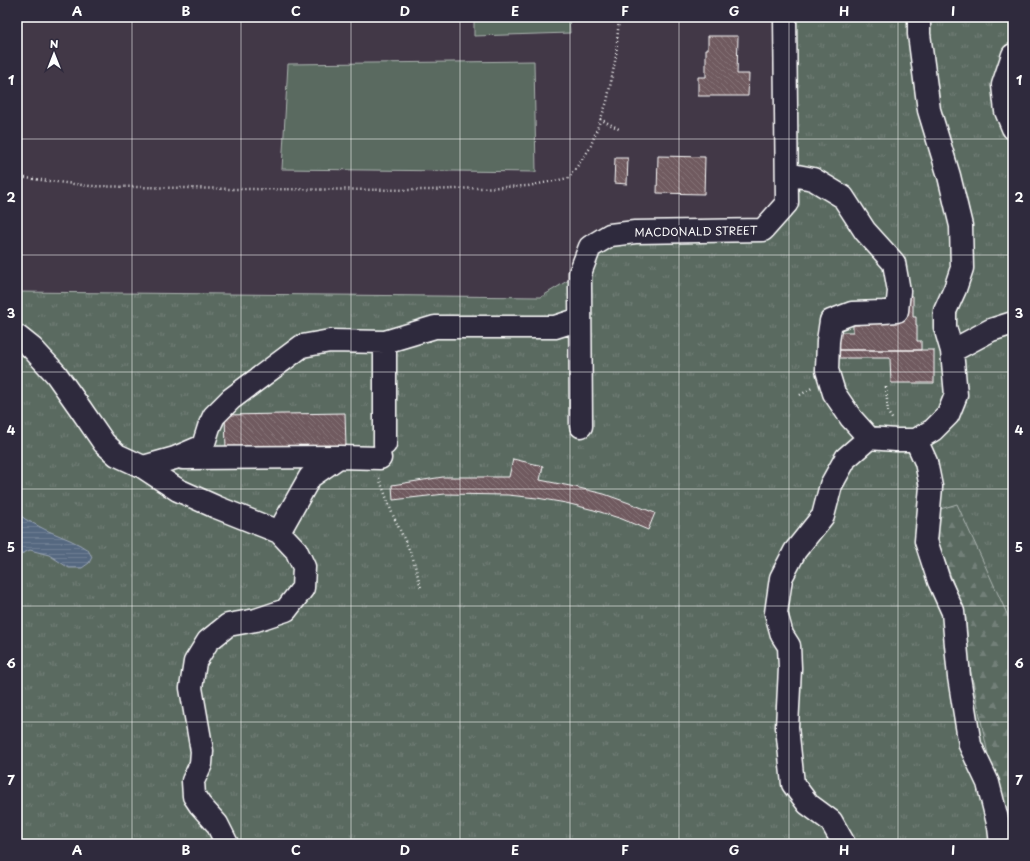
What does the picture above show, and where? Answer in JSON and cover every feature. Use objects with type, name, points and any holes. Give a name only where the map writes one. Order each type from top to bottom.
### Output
[{"type":"street","name":"MACDONALD STREET","points":[[581,426],[580,273],[590,247],[610,235],[635,232],[763,230],[787,203],[784,17]]},
{"type":"street","points":[[787,174],[813,179],[843,197],[865,231],[894,263],[899,291],[897,311],[852,313],[831,320],[828,341],[827,370],[834,393],[851,418],[869,438],[914,440],[933,430],[948,415],[956,396],[952,351],[945,327],[945,311],[956,289],[962,268],[961,226],[949,176],[929,110],[919,34],[919,17]]},
{"type":"street","points":[[1013,55],[1003,85],[1006,111],[1013,128]]},
{"type":"street","points":[[143,467],[176,458],[203,446],[214,416],[231,399],[302,346],[330,341],[385,342],[434,327],[556,327],[580,319]]},
{"type":"street","points":[[952,351],[991,330],[1013,323]]},
{"type":"street","points":[[17,336],[32,348],[56,374],[104,443],[117,455],[143,467],[178,490],[279,532],[296,550],[304,567],[303,588],[286,610],[256,620],[228,625],[208,641],[195,662],[191,688],[202,751],[201,764],[193,781],[194,796],[217,824],[228,844]]},
{"type":"street","points":[[176,458],[339,457],[383,451],[385,342]]},
{"type":"street","points":[[844,844],[831,821],[808,804],[793,784],[787,727],[790,668],[789,646],[782,635],[776,613],[781,578],[791,558],[823,516],[831,485],[846,458],[869,438]]},
{"type":"street","points":[[914,440],[926,462],[931,487],[926,541],[953,612],[959,677],[970,745],[988,783],[999,827],[1001,844]]},
{"type":"street","points":[[279,532],[310,477],[339,457]]},
{"type":"path","points":[[17,177],[90,186],[232,189],[430,190],[528,186],[569,178],[590,148],[607,102],[616,56],[619,17]]},
{"type":"path","points":[[600,119],[619,129]]},
{"type":"path","points":[[886,387],[888,414],[914,440]]},
{"type":"path","points":[[383,451],[376,470],[392,513],[413,558],[421,588]]},
{"type":"green space","points":[[474,17],[569,17],[570,33],[474,36]]},
{"type":"green space","points":[[794,17],[1013,17],[1013,844],[17,844],[17,292],[541,297],[580,273],[590,247],[763,230],[787,203]]},
{"type":"green space","points":[[534,61],[536,172],[282,169],[288,64]]},
{"type":"green space","points":[[957,504],[1013,627],[1013,844],[1009,844],[990,764],[969,663],[966,618],[938,541],[937,510]]},
{"type":"water","points":[[17,500],[19,514],[25,519],[46,530],[70,540],[88,550],[92,557],[89,563],[82,568],[69,568],[49,555],[30,550],[17,556]]},
{"type":"building","points":[[708,36],[738,36],[737,74],[749,74],[748,96],[698,96],[698,77],[706,77],[706,49],[708,49]]},
{"type":"building","points":[[658,156],[705,157],[704,194],[657,193]]},
{"type":"building","points":[[615,158],[628,158],[627,184],[614,183]]},
{"type":"building","points":[[906,296],[913,296],[913,317],[916,317],[917,341],[921,341],[921,350],[836,350],[836,332],[853,332],[853,325],[859,325],[859,317],[907,317]]},
{"type":"building","points":[[836,350],[934,350],[934,383],[891,383],[890,358],[836,358]]},
{"type":"building","points":[[345,413],[346,447],[226,449],[225,415]]},
{"type":"building","points":[[513,459],[543,466],[540,480],[604,494],[655,513],[648,530],[622,519],[594,510],[537,498],[508,495],[445,494],[393,500],[392,485],[443,477],[509,477]]}]
